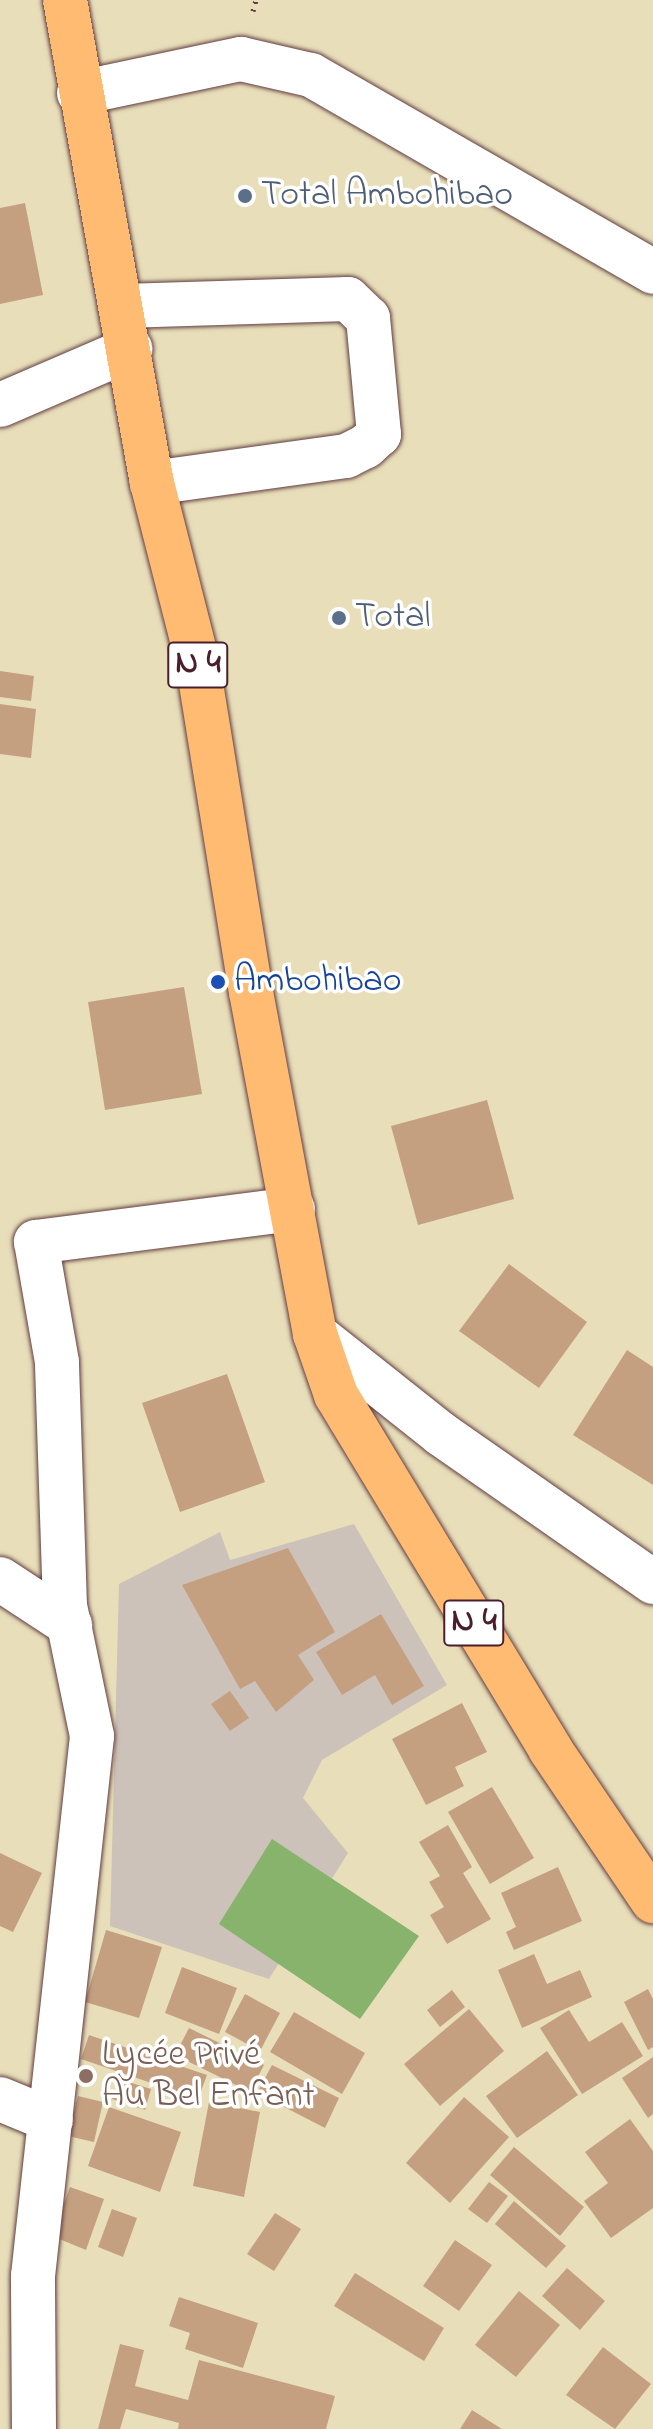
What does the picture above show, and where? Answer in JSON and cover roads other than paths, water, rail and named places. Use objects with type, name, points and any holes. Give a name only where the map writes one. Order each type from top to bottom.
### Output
[{"type":"main road","name":"N 4","points":[[65,0],[79,93],[123,306],[152,483],[197,659],[251,992],[315,1334],[336,1395],[550,1749],[653,1901]]},
{"type":"street","points":[[79,93],[241,59],[311,75],[653,272]]},
{"type":"street","points":[[123,306],[348,299],[368,318],[379,434],[366,446],[346,456],[152,483]]},
{"type":"street","points":[[0,405],[130,349]]},
{"type":"street","points":[[34,2429],[33,2276],[92,1736],[70,1625],[57,1362],[36,1242],[293,1209]]},
{"type":"street","points":[[315,1334],[441,1434],[653,1582]]},
{"type":"street","points":[[0,1579],[70,1625]]},
{"type":"street","points":[[0,2099],[51,2120]]},
{"type":"place","name":"Total Ambohibao","points":[[245,196]]},
{"type":"place","name":"Total","points":[[339,618]]},
{"type":"place","name":"Ambohibao","points":[[218,982]]},
{"type":"place","name":"Lycée Privé Au Bel Enfant","points":[[86,2076]]}]
